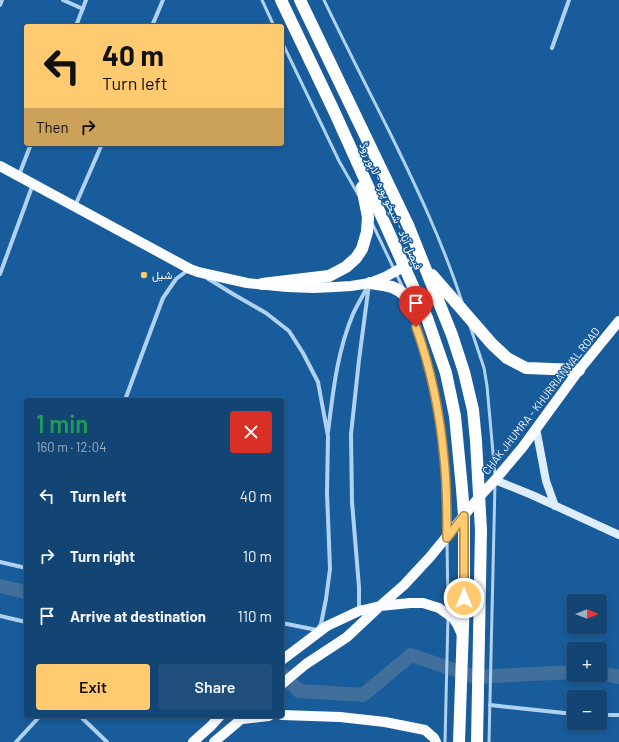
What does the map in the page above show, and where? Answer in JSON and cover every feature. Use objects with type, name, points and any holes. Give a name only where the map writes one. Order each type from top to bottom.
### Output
[{"type":"highway","name":"فیصل آباد - شیخو پورہ - لاہور روڈ","points":[[281,0],[348,142],[400,269],[427,318],[446,373],[455,416],[464,516],[463,636],[459,742]]},
{"type":"highway","name":"فیصل آباد - شیخو پورہ - لاہور روڈ","points":[[300,0],[408,225],[452,335],[470,395],[476,441],[482,530],[477,742]]},
{"type":"highway","points":[[262,284],[330,276],[346,267],[356,258],[362,249],[367,232],[367,212],[363,188],[348,142]]},
{"type":"highway","points":[[423,263],[492,344],[508,358],[526,368],[579,370]]},
{"type":"highway","points":[[370,283],[391,287],[406,295],[427,318]]},
{"type":"main road","points":[[0,166],[194,270],[247,283],[313,288],[351,286],[370,283],[400,269],[423,263]]},
{"type":"main road","name":"CHAK JHUMRA - KHURRIANWAL ROAD","points":[[284,658],[327,626],[359,611],[380,606],[404,585],[447,538],[480,496],[522,448],[579,370],[619,321]]},
{"type":"main road","points":[[536,428],[546,481],[555,506]]},
{"type":"main road","points":[[495,480],[532,495],[619,535]]},
{"type":"main road","points":[[284,682],[306,664],[347,637],[380,606],[423,603],[439,608],[453,618],[463,636]]},
{"type":"main road","points":[[284,715],[340,717],[385,722],[425,730],[434,738],[436,742]]},
{"type":"main road","points":[[193,742],[218,718]]},
{"type":"main road","points":[[214,742],[242,718]]},
{"type":"street","points":[[0,5],[2,0]]},
{"type":"street","points":[[62,0],[83,9]]},
{"type":"street","points":[[77,24],[86,0]]},
{"type":"street","points":[[153,24],[163,0]]},
{"type":"street","points":[[552,48],[569,0]]},
{"type":"street","points":[[18,176],[30,146]]},
{"type":"street","points":[[75,207],[101,146]]},
{"type":"street","points":[[0,274],[33,184]]},
{"type":"street","points":[[126,398],[163,298],[176,279],[194,270],[266,313],[289,331],[303,353],[318,382],[328,436]]},
{"type":"street","points":[[294,650],[317,630],[320,624],[326,599],[330,570],[327,493],[328,436],[334,380],[341,350],[353,314],[370,283]]},
{"type":"street","points":[[359,611],[359,587],[352,502],[351,434],[359,360],[370,283]]},
{"type":"street","points":[[0,562],[24,568]]},
{"type":"street","points":[[0,616],[24,622]]},
{"type":"street","points":[[284,623],[317,630]]},
{"type":"street","points":[[490,705],[567,713]]},
{"type":"street","points":[[607,715],[619,715]]},
{"type":"street","points":[[16,742],[38,718]]},
{"type":"street","points":[[82,718],[107,742]]},
{"type":"lane","points":[[262,0],[273,24]]},
{"type":"lane","points":[[324,0],[407,167],[429,217],[455,282],[484,368],[487,386],[495,480],[489,742]]},
{"type":"lane","points":[[284,46],[339,161],[400,269],[406,295],[420,337],[436,398],[444,459],[447,538],[448,614],[445,742]]},
{"type":"waterway","points":[[0,586],[24,592]]},
{"type":"waterway","points":[[284,676],[299,691],[363,695],[411,655],[475,677],[567,672]]},
{"type":"waterway","points":[[607,674],[619,677]]},
{"type":"place","name":"شیل","points":[[144,275]]},
{"type":"route","points":[[416,327],[436,398],[444,459],[447,538],[464,516],[464,598]]}]
